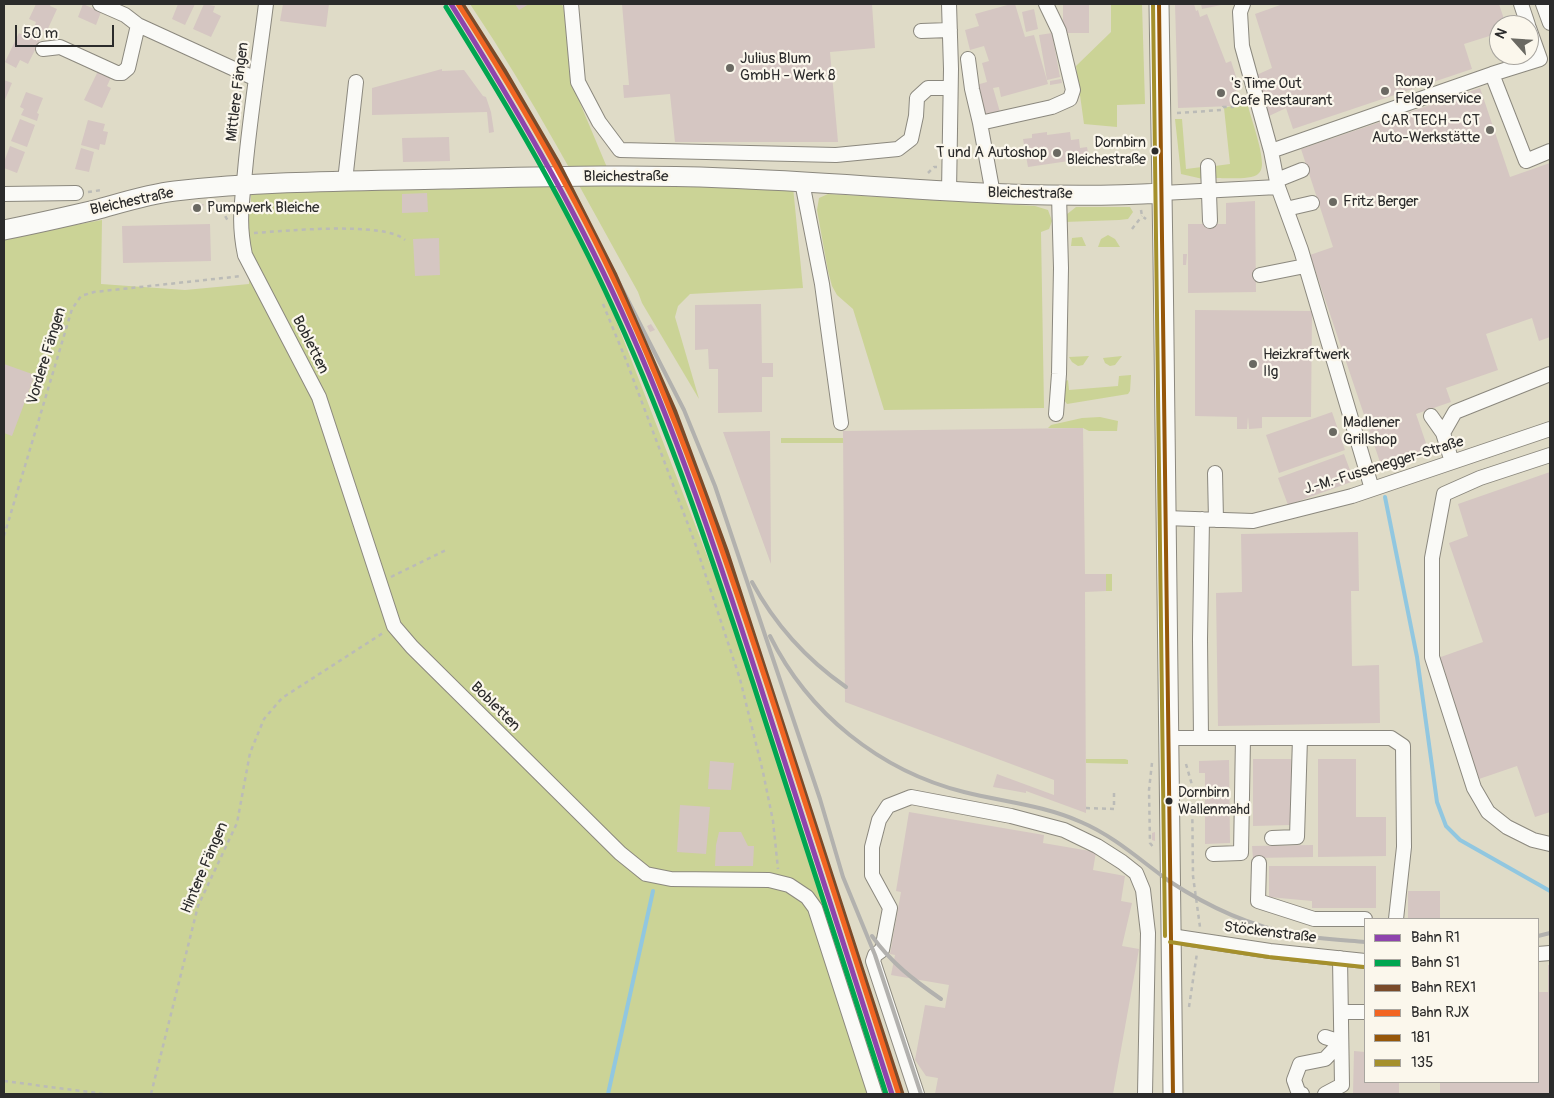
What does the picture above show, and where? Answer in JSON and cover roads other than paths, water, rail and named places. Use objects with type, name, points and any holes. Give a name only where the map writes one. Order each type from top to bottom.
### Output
[{"type":"main road","points":[[1159,4],[1173,1094]]},
{"type":"main road","name":"Bleichestraße","points":[[4,230],[175,191],[243,185],[344,181],[607,176],[724,178],[993,194],[1059,196],[1162,193]]},
{"type":"street","points":[[100,4],[125,15],[138,25],[256,79]]},
{"type":"street","name":"Mittlere Fängen","points":[[243,185],[266,4]]},
{"type":"street","points":[[571,4],[578,82],[599,122],[620,150],[836,155],[898,149],[911,139],[916,116],[917,98],[928,88],[950,88]]},
{"type":"street","points":[[949,4],[949,192]]},
{"type":"street","points":[[980,123],[1052,107],[1070,99],[1073,90],[1059,31],[1046,4]]},
{"type":"street","points":[[1243,4],[1240,12],[1242,46],[1278,183],[1372,489]]},
{"type":"street","points":[[1543,4],[1550,23]]},
{"type":"street","points":[[43,49],[60,47],[117,73],[122,73],[128,68],[138,25]]},
{"type":"street","points":[[921,31],[950,30]]},
{"type":"street","points":[[968,59],[972,89],[993,194]]},
{"type":"street","points":[[1271,151],[1521,65]]},
{"type":"street","points":[[1492,74],[1526,161],[1550,151]]},
{"type":"street","points":[[344,181],[356,82]]},
{"type":"street","points":[[1208,166],[1210,221]]},
{"type":"street","points":[[1162,193],[1209,191],[1278,183],[1302,170]]},
{"type":"street","points":[[802,182],[822,284],[841,423]]},
{"type":"street","name":"Bobletten","points":[[243,185],[240,213],[235,231],[245,255],[319,397],[394,626],[412,647],[620,853],[646,874],[670,879],[769,880],[789,885],[807,897],[814,908],[875,1094]]},
{"type":"street","name":"Bleichestraße","points":[[4,194],[76,193]]},
{"type":"street","points":[[1056,414],[1059,374],[1059,196]]},
{"type":"street","points":[[1286,209],[1312,203]]},
{"type":"street","points":[[1260,275],[1305,266]]},
{"type":"street","points":[[1443,433],[1455,412],[1550,374]]},
{"type":"street","points":[[1431,416],[1443,433],[1452,462]]},
{"type":"street","name":"J.-M.-Fussenegger-Straße","points":[[1165,518],[1253,521],[1352,496],[1550,429]]},
{"type":"street","points":[[1550,455],[1480,478],[1444,494],[1432,558],[1432,657],[1474,788],[1488,812],[1507,827],[1533,840],[1550,844]]},
{"type":"street","points":[[1201,738],[1200,639],[1209,519],[1215,473]]},
{"type":"street","points":[[1169,738],[1391,738],[1403,746],[1404,847],[1396,918]]},
{"type":"street","points":[[1213,854],[1241,853],[1243,738]]},
{"type":"street","points":[[1272,838],[1297,837],[1300,738]]},
{"type":"street","points":[[917,1094],[873,961],[875,955],[882,950],[890,908],[872,875],[872,847],[879,820],[888,806],[911,797],[1010,816],[1064,830],[1097,846],[1136,873],[1143,890],[1148,933],[1145,1094]]},
{"type":"street","points":[[1259,863],[1258,901],[1314,919],[1364,919]]},
{"type":"street","name":"Stöckenstraße","points":[[1171,936],[1270,951],[1364,961]]},
{"type":"street","points":[[1325,1094],[1342,1090],[1340,958]]},
{"type":"street","points":[[1341,1012],[1364,1012]]},
{"type":"street","points":[[1325,1037],[1340,1042]]},
{"type":"street","points":[[1302,1094],[1299,1094],[1294,1080],[1300,1064],[1325,1059],[1340,1042]]},
{"type":"waterway","points":[[1385,497],[1417,657],[1437,802],[1446,826],[1460,840],[1550,891]]},
{"type":"waterway","points":[[608,1094],[653,891]]},
{"type":"railway","points":[[615,275],[684,410],[715,486],[820,799],[843,877],[875,955],[921,1094]]},
{"type":"railway","points":[[752,582],[781,627],[805,653],[846,687]]},
{"type":"railway","points":[[770,636],[786,664],[826,714],[876,754],[904,770],[964,792],[1038,808],[1081,822],[1105,834],[1183,890],[1213,907],[1261,926],[1303,936],[1364,942]]},
{"type":"railway","points":[[1539,936],[1550,933]]},
{"type":"railway","points":[[872,936],[887,955],[904,971],[941,999]]},
{"type":"rail line","name":"R1","points":[[451,4],[519,116],[562,192],[621,310],[660,401],[728,588],[892,1094]]},
{"type":"rail line","name":"RJX","points":[[458,4],[527,116],[590,230],[627,309],[669,407],[707,507],[742,608],[898,1092]]},
{"type":"rail line","name":"REX1","points":[[462,4],[504,70],[557,161],[615,275],[675,412],[726,550],[902,1094]]},
{"type":"rail line","name":"S1","points":[[446,7],[514,119],[557,195],[615,312],[654,403],[722,589],[886,1094]]},
{"type":"place","name":"Julius Blum GmbH - Werk 8","points":[[730,68]]},
{"type":"place","name":"Ronay Felgenservice","points":[[1385,91]]},
{"type":"place","name":"'s Time Out Cafe Restaurant","points":[[1221,93]]},
{"type":"place","name":"CAR TECH – CT Auto-Werkstätte","points":[[1490,130]]},
{"type":"place","name":"Dornbirn Bleichestraße","points":[[1155,151]]},
{"type":"place","name":"T und A Autoshop","points":[[1057,153]]},
{"type":"place","name":"Fritz Berger","points":[[1333,202]]},
{"type":"place","name":"Pumpwerk Bleiche","points":[[197,208]]},
{"type":"place","name":"Heizkraftwerk Ilg","points":[[1253,364]]},
{"type":"place","name":"Madlener Grillshop","points":[[1333,432]]},
{"type":"place","name":"Dornbirn Wallenmahd","points":[[1169,801]]}]
